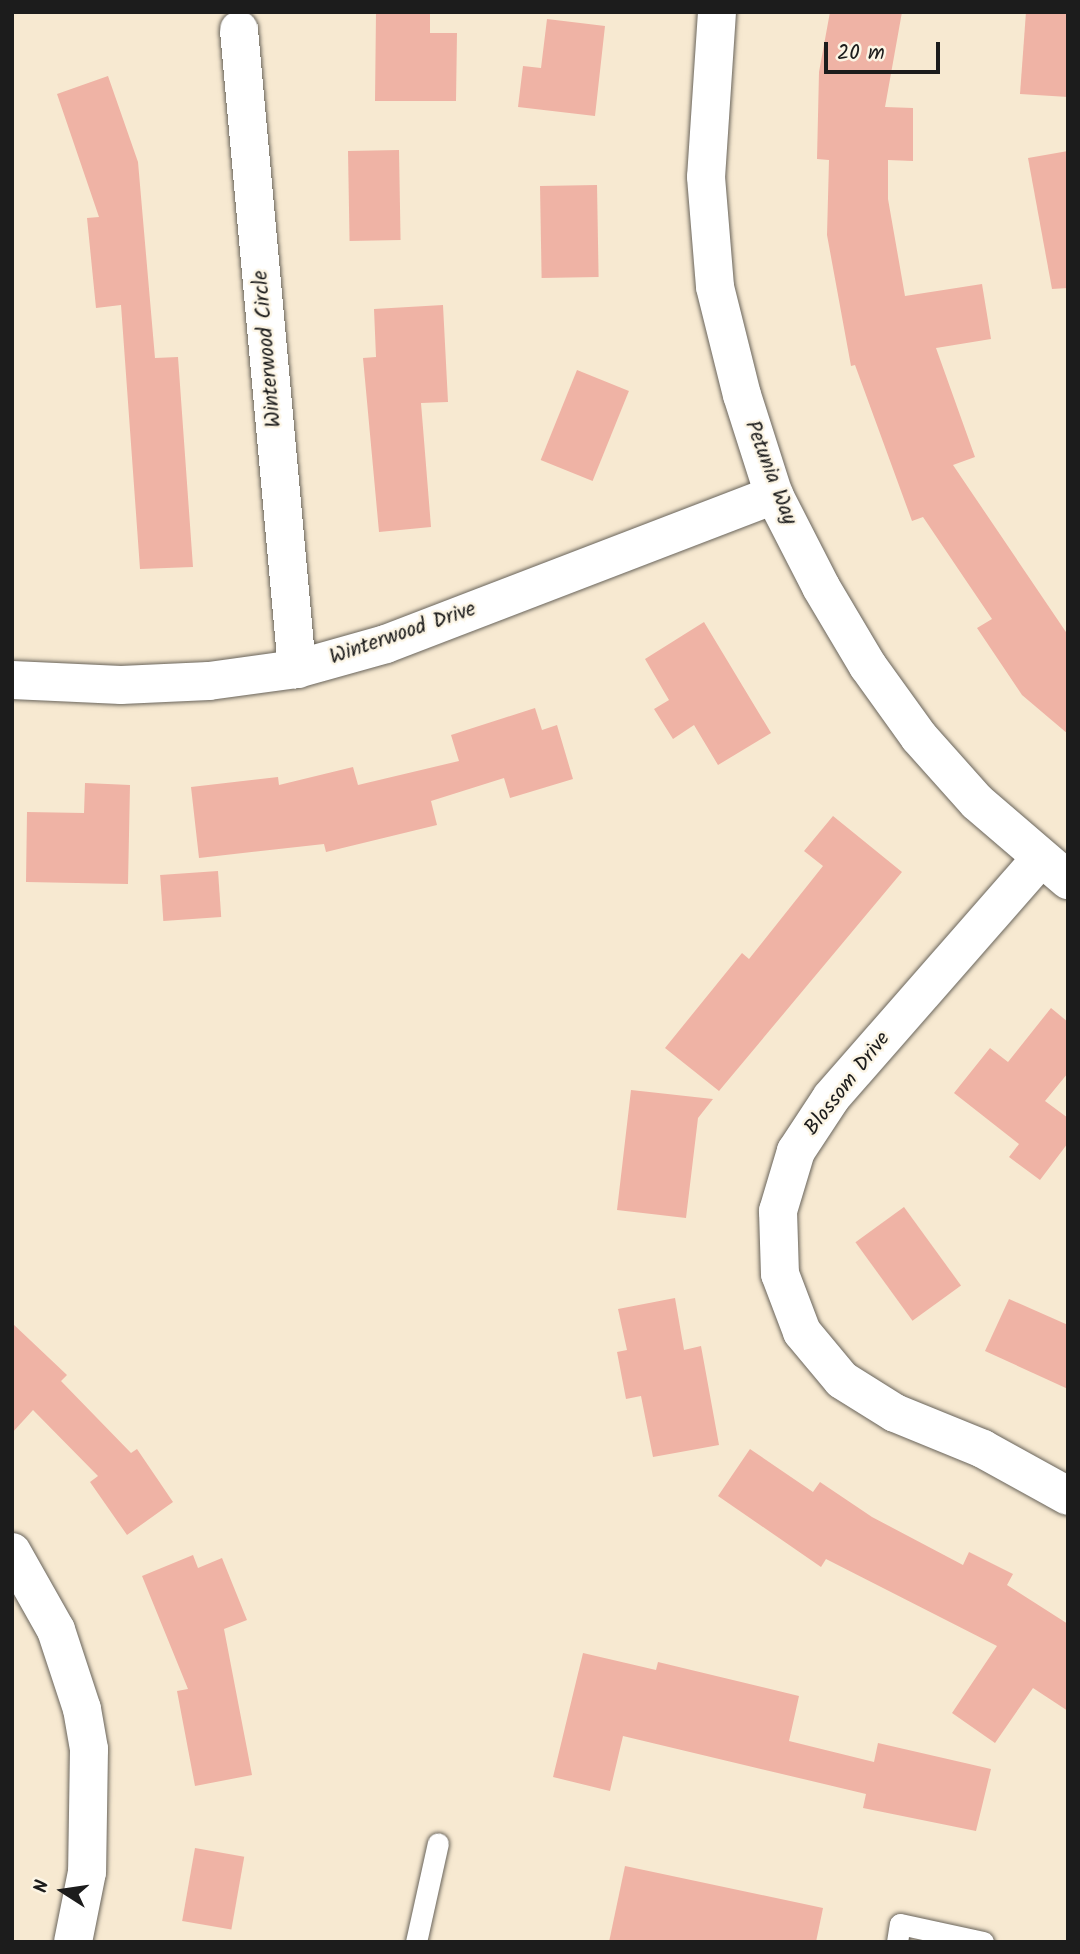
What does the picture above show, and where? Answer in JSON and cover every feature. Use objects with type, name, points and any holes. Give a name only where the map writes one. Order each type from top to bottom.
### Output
[{"type":"street","name":"Petunia Way","points":[[717,12],[709,84],[706,177],[715,286],[742,395],[774,495],[821,587],[868,666],[919,737],[977,802],[1054,869]]},
{"type":"street","name":"Winterwood Circle","points":[[239,30],[297,669]]},
{"type":"street","name":"Winterwood Drive","points":[[12,680],[121,685],[209,681],[297,669],[386,644],[774,495]]},
{"type":"street","name":"Blossom Drive","points":[[1054,869],[831,1098],[796,1151],[778,1212],[780,1274],[802,1332],[842,1380],[895,1413],[982,1449],[1068,1496]]},
{"type":"street","points":[[12,1552],[56,1630],[82,1709],[89,1749],[86,1872],[74,1942]]},
{"type":"lane","points":[[416,1942],[438,1843]]},
{"type":"lane","points":[[897,1942],[900,1924],[984,1942]]},
{"type":"building","points":[[376,12],[430,12],[430,33],[457,33],[456,101],[375,101]]},
{"type":"building","points":[[830,12],[902,12],[885,107],[913,108],[913,161],[888,160],[888,199],[905,296],[982,284],[991,339],[936,348],[975,457],[953,465],[1068,635],[1068,734],[1022,695],[977,628],[992,619],[923,517],[912,521],[855,365],[851,366],[827,235],[829,160],[817,159],[819,72]]},
{"type":"building","points":[[1026,12],[1068,12],[1068,97],[1020,94]]},
{"type":"building","points":[[547,19],[605,26],[595,116],[518,107],[523,66],[541,68]]},
{"type":"building","points":[[108,76],[138,162],[155,358],[178,357],[193,567],[140,569],[121,305],[96,308],[87,218],[99,217],[57,94]]},
{"type":"building","points":[[399,150],[401,240],[350,241],[348,151]]},
{"type":"building","points":[[1068,151],[1068,288],[1052,289],[1028,158]]},
{"type":"building","points":[[597,185],[599,277],[542,278],[540,186]]},
{"type":"building","points":[[443,305],[448,402],[421,403],[431,527],[379,532],[363,358],[376,357],[374,309]]},
{"type":"building","points":[[577,370],[629,391],[593,481],[541,460]]},
{"type":"building","points":[[704,622],[771,733],[718,765],[694,725],[673,739],[654,709],[669,700],[645,659]]},
{"type":"building","points":[[535,708],[542,730],[557,725],[573,779],[510,798],[504,778],[431,801],[437,825],[326,852],[324,844],[199,858],[191,787],[278,777],[279,785],[353,767],[358,785],[459,761],[451,735]]},
{"type":"building","points":[[85,783],[130,785],[128,884],[26,882],[27,812],[84,813]]},
{"type":"building","points":[[833,816],[902,872],[719,1091],[665,1048],[742,953],[749,959],[823,866],[804,851]]},
{"type":"building","points":[[218,871],[221,917],[163,921],[160,875]]},
{"type":"building","points":[[1051,1008],[1068,1022],[1068,1073],[1045,1101],[1068,1118],[1068,1143],[1040,1180],[1009,1157],[1019,1144],[954,1093],[990,1048],[1008,1062]]},
{"type":"building","points":[[631,1090],[713,1099],[698,1118],[686,1218],[617,1210]]},
{"type":"building","points":[[904,1207],[961,1285],[912,1321],[855,1242]]},
{"type":"building","points":[[675,1298],[684,1350],[701,1346],[719,1445],[653,1457],[641,1396],[626,1399],[617,1352],[627,1350],[618,1309]]},
{"type":"building","points":[[1009,1299],[1068,1325],[1068,1389],[985,1351]]},
{"type":"building","points":[[12,1323],[67,1375],[61,1381],[131,1453],[137,1449],[173,1502],[127,1535],[90,1482],[98,1476],[33,1410],[12,1433]]},
{"type":"building","points":[[750,1449],[813,1492],[820,1482],[872,1517],[963,1565],[969,1552],[1013,1574],[1007,1585],[1068,1624],[1068,1711],[1033,1688],[995,1743],[952,1713],[997,1646],[826,1559],[821,1567],[718,1496]]},
{"type":"building","points":[[193,1555],[198,1568],[222,1558],[247,1620],[224,1629],[252,1775],[195,1786],[177,1691],[188,1689],[142,1576]]},
{"type":"building","points":[[583,1653],[656,1670],[658,1662],[799,1696],[789,1741],[874,1762],[878,1743],[991,1769],[976,1831],[863,1808],[866,1794],[623,1736],[610,1791],[553,1777]]},
{"type":"building","points":[[195,1848],[244,1857],[231,1930],[182,1921]]},
{"type":"building","points":[[625,1866],[823,1908],[816,1942],[609,1942]]}]
